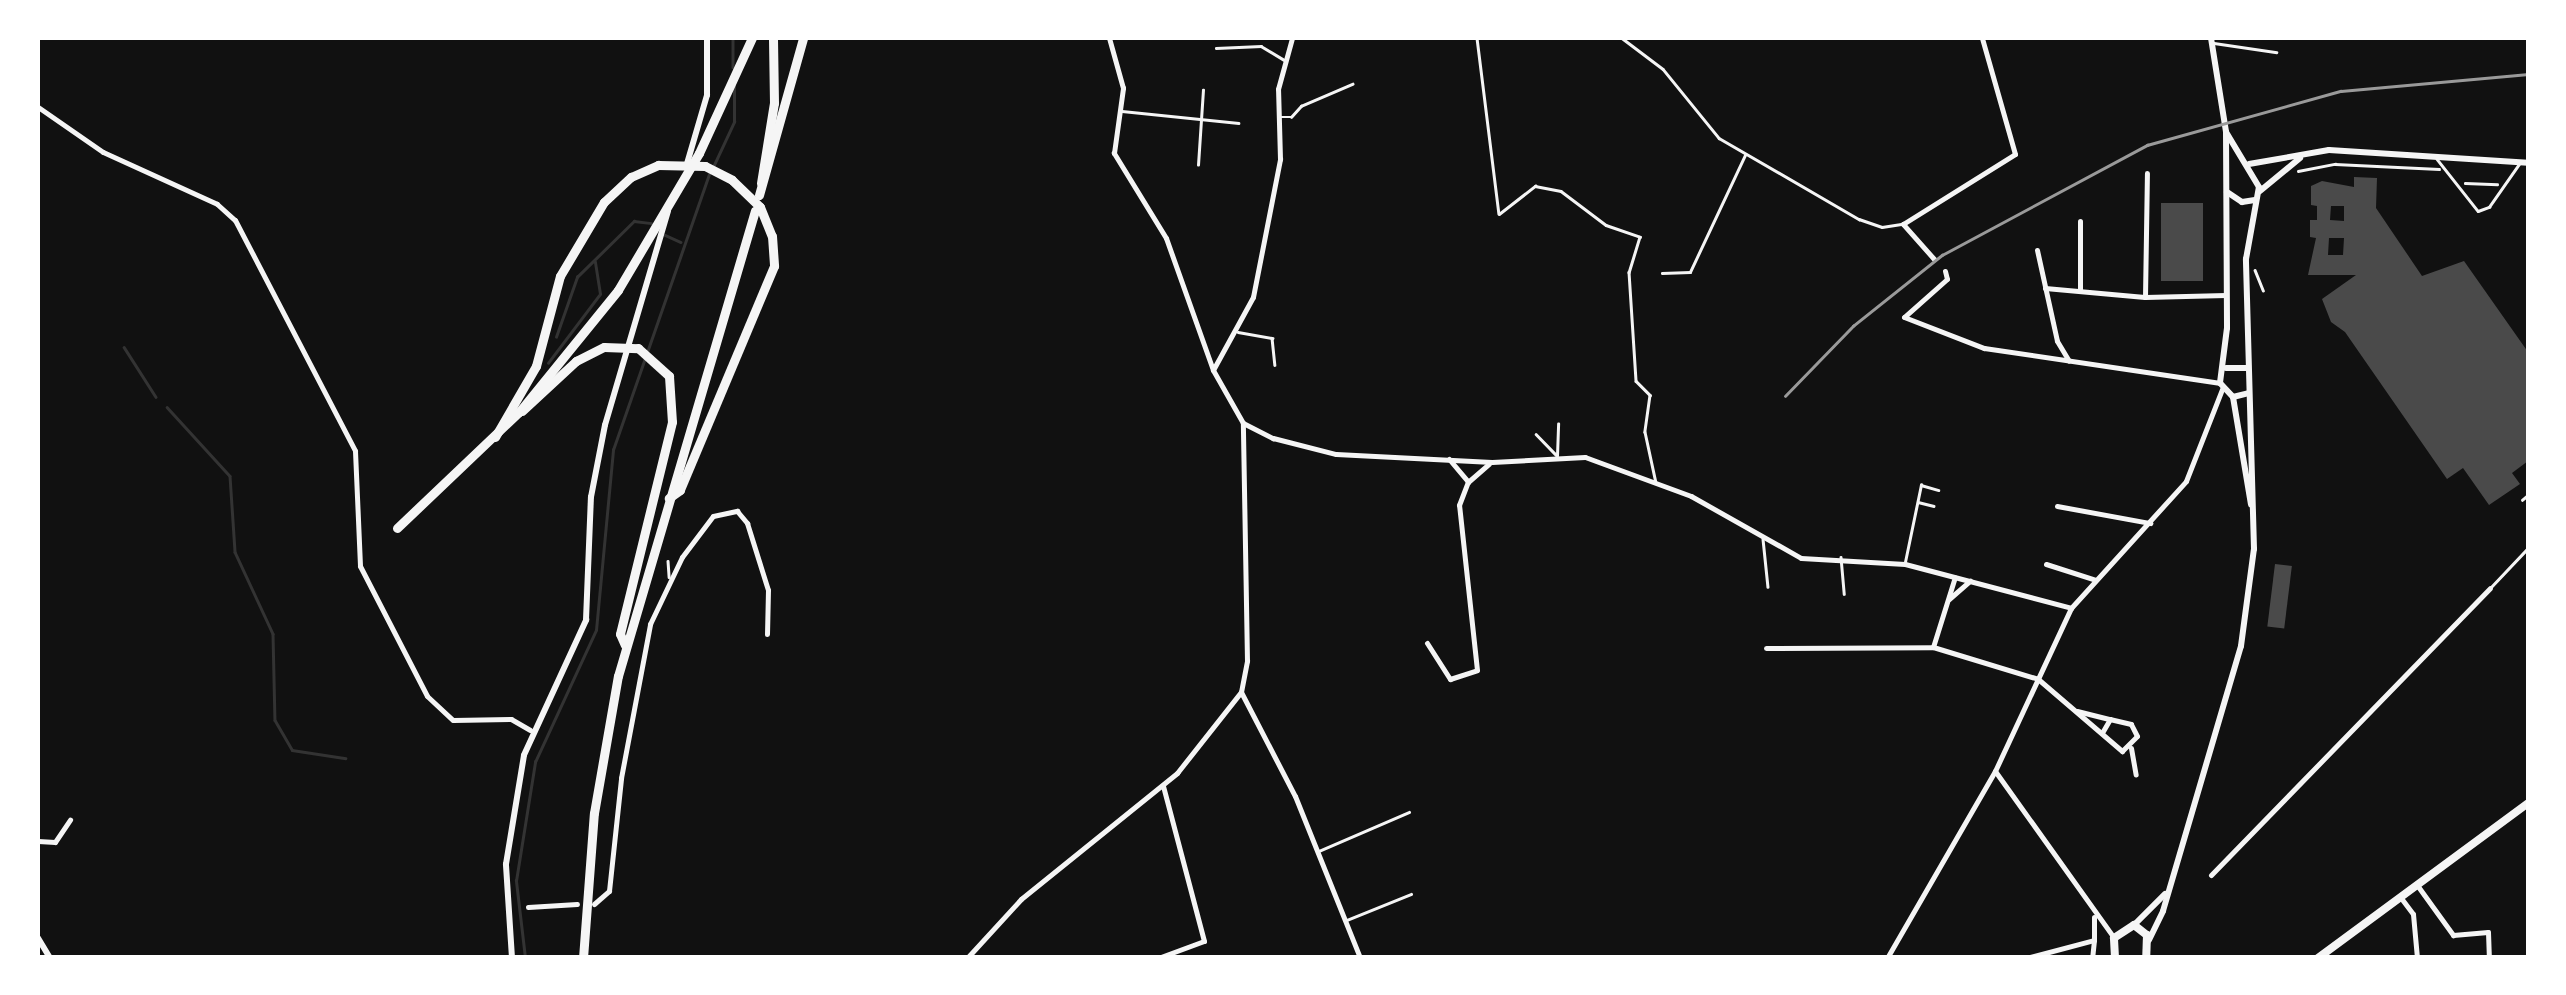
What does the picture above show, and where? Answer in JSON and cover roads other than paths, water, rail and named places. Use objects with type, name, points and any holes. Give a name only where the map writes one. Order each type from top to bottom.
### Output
[{"type":"highway","points":[[397,528],[496,437],[618,290],[700,153],[752,38]]},
{"type":"highway","points":[[774,38],[774,103],[760,193],[803,38]]},
{"type":"highway","points":[[496,437],[536,366],[554,292],[597,211],[619,185],[658,165],[705,166],[732,180],[760,208],[772,236],[772,282],[680,490],[669,498]]},
{"type":"highway","points":[[583,958],[601,762],[626,645],[755,211]]},
{"type":"highway","points":[[519,412],[594,351],[634,346],[666,370],[674,406],[620,634],[626,645]]},
{"type":"main road","points":[[2318,958],[2528,803]]},
{"type":"main road","points":[[2112,955],[2114,938],[2134,924],[2149,940],[2149,956]]},
{"type":"street","points":[[512,958],[506,864],[530,730],[586,620],[591,497],[605,425],[647,274],[700,129],[707,38]]},
{"type":"street","points":[[966,958],[1022,899],[1163,786],[1241,692],[1252,626],[1243,423],[1213,370],[1166,238],[1114,153],[1122,73],[1109,38]]},
{"type":"street","points":[[1213,370],[1238,332],[1253,297],[1280,159],[1278,117],[1283,59],[1292,38]]},
{"type":"street","points":[[1934,259],[1903,224],[2015,154],[1982,38]]},
{"type":"street","points":[[1888,958],[1995,770],[2072,608],[2186,481],[2217,400],[2226,368],[2227,178],[2226,132],[2212,40]]},
{"type":"street","points":[[38,107],[103,152],[217,204],[234,220],[356,451],[360,566],[427,696],[454,720],[511,719],[530,730]]},
{"type":"street","points":[[2149,940],[2171,884],[2241,646],[2255,531],[2246,259],[2257,197],[2247,163],[2226,132]]},
{"type":"street","points":[[2227,178],[2247,163],[2305,154],[2524,163]]},
{"type":"street","points":[[2227,191],[2242,202],[2257,197],[2305,154]]},
{"type":"street","points":[[2146,297],[2147,174]]},
{"type":"street","points":[[2080,221],[2080,290]]},
{"type":"street","points":[[2036,250],[2057,341],[2072,364]]},
{"type":"street","points":[[1947,274],[1904,318],[1984,348],[2221,386],[2234,398],[2255,531]]},
{"type":"street","points":[[2045,288],[2146,297],[2228,295]]},
{"type":"street","points":[[2226,368],[2249,369]]},
{"type":"street","points":[[2205,381],[2217,400]]},
{"type":"street","points":[[2234,398],[2249,393]]},
{"type":"street","points":[[1243,423],[1336,454],[1492,462],[1585,456],[1656,483],[1801,558],[1841,556],[1905,564],[2072,608]]},
{"type":"street","points":[[1449,459],[1468,482]]},
{"type":"street","points":[[1427,643],[1450,680],[1477,670],[1458,505],[1468,482],[1492,462]]},
{"type":"street","points":[[2057,506],[2150,522]]},
{"type":"street","points":[[594,904],[609,891],[621,778],[650,624],[670,578],[713,516],[737,511],[758,549],[770,606],[766,634]]},
{"type":"street","points":[[2046,564],[2096,580]]},
{"type":"street","points":[[1933,648],[1956,577]]},
{"type":"street","points":[[1949,599],[1970,581]]},
{"type":"street","points":[[2211,875],[2490,588]]},
{"type":"street","points":[[1766,648],[1933,648],[2038,679],[2122,751],[2131,748]]},
{"type":"street","points":[[1241,692],[1317,851],[1360,958]]},
{"type":"street","points":[[2074,710],[2136,730],[2131,748],[2136,775]]},
{"type":"street","points":[[2102,734],[2110,719]]},
{"type":"street","points":[[1995,770],[2114,938]]},
{"type":"street","points":[[1158,958],[1204,941],[1163,786]]},
{"type":"street","points":[[38,841],[55,842],[70,820]]},
{"type":"street","points":[[2134,924],[2171,884]]},
{"type":"street","points":[[2417,886],[2453,935],[2488,932],[2490,958]]},
{"type":"street","points":[[2400,898],[2413,914],[2417,958]]},
{"type":"street","points":[[528,907],[578,904]]},
{"type":"street","points":[[2092,958],[2094,917]]},
{"type":"street","points":[[38,938],[50,958]]},
{"type":"street","points":[[2026,958],[2094,940]]},
{"type":"lane","points":[[1477,38],[1499,214],[1535,186],[1561,191],[1606,225],[1640,237],[1629,272],[1636,381],[1650,395],[1644,432],[1656,483]]},
{"type":"lane","points":[[1622,38],[1663,69],[1719,138],[1859,219],[1882,228],[1903,224]]},
{"type":"lane","points":[[2212,40],[2276,52]]},
{"type":"lane","points":[[1216,48],[1260,46],[1283,59]]},
{"type":"lane","points":[[1278,117],[1291,118],[1301,106],[1352,84]]},
{"type":"lane","points":[[1198,164],[1203,90]]},
{"type":"lane","points":[[1120,111],[1238,123]]},
{"type":"lane","points":[[1662,272],[1690,272],[1746,154]]},
{"type":"lane","points":[[2436,157],[2469,207],[2484,210],[2524,163]]},
{"type":"lane","points":[[1238,332],[1272,338],[1275,365]]},
{"type":"lane","points":[[1558,424],[1558,456]]},
{"type":"lane","points":[[1536,434],[1558,456]]},
{"type":"lane","points":[[1905,564],[1921,485],[1938,490]]},
{"type":"lane","points":[[2522,500],[2528,495]]},
{"type":"lane","points":[[1917,501],[1934,506]]},
{"type":"lane","points":[[1762,538],[1768,587]]},
{"type":"lane","points":[[2490,588],[2528,548]]},
{"type":"lane","points":[[1841,556],[1844,594]]},
{"type":"lane","points":[[668,561],[670,578]]},
{"type":"lane","points":[[1317,851],[1409,812]]},
{"type":"lane","points":[[1346,921],[1411,894]]},
{"type":"waterway","points":[[733,38],[733,67]]},
{"type":"waterway","points":[[713,167],[734,122],[734,85]]},
{"type":"waterway","points":[[525,958],[516,881],[535,762],[596,630],[613,450],[709,174]]},
{"type":"waterway","points":[[556,337],[577,277],[634,221],[651,223]]},
{"type":"waterway","points":[[665,235],[681,242]]},
{"type":"waterway","points":[[548,363],[600,294],[595,262]]},
{"type":"waterway","points":[[124,347],[156,397]]},
{"type":"waterway","points":[[167,407],[230,476],[235,552],[273,634],[275,720],[292,750],[345,758]]},
{"type":"railway","points":[[1785,396],[1853,326],[1942,255],[2147,145],[2341,91],[2528,74]]}]
